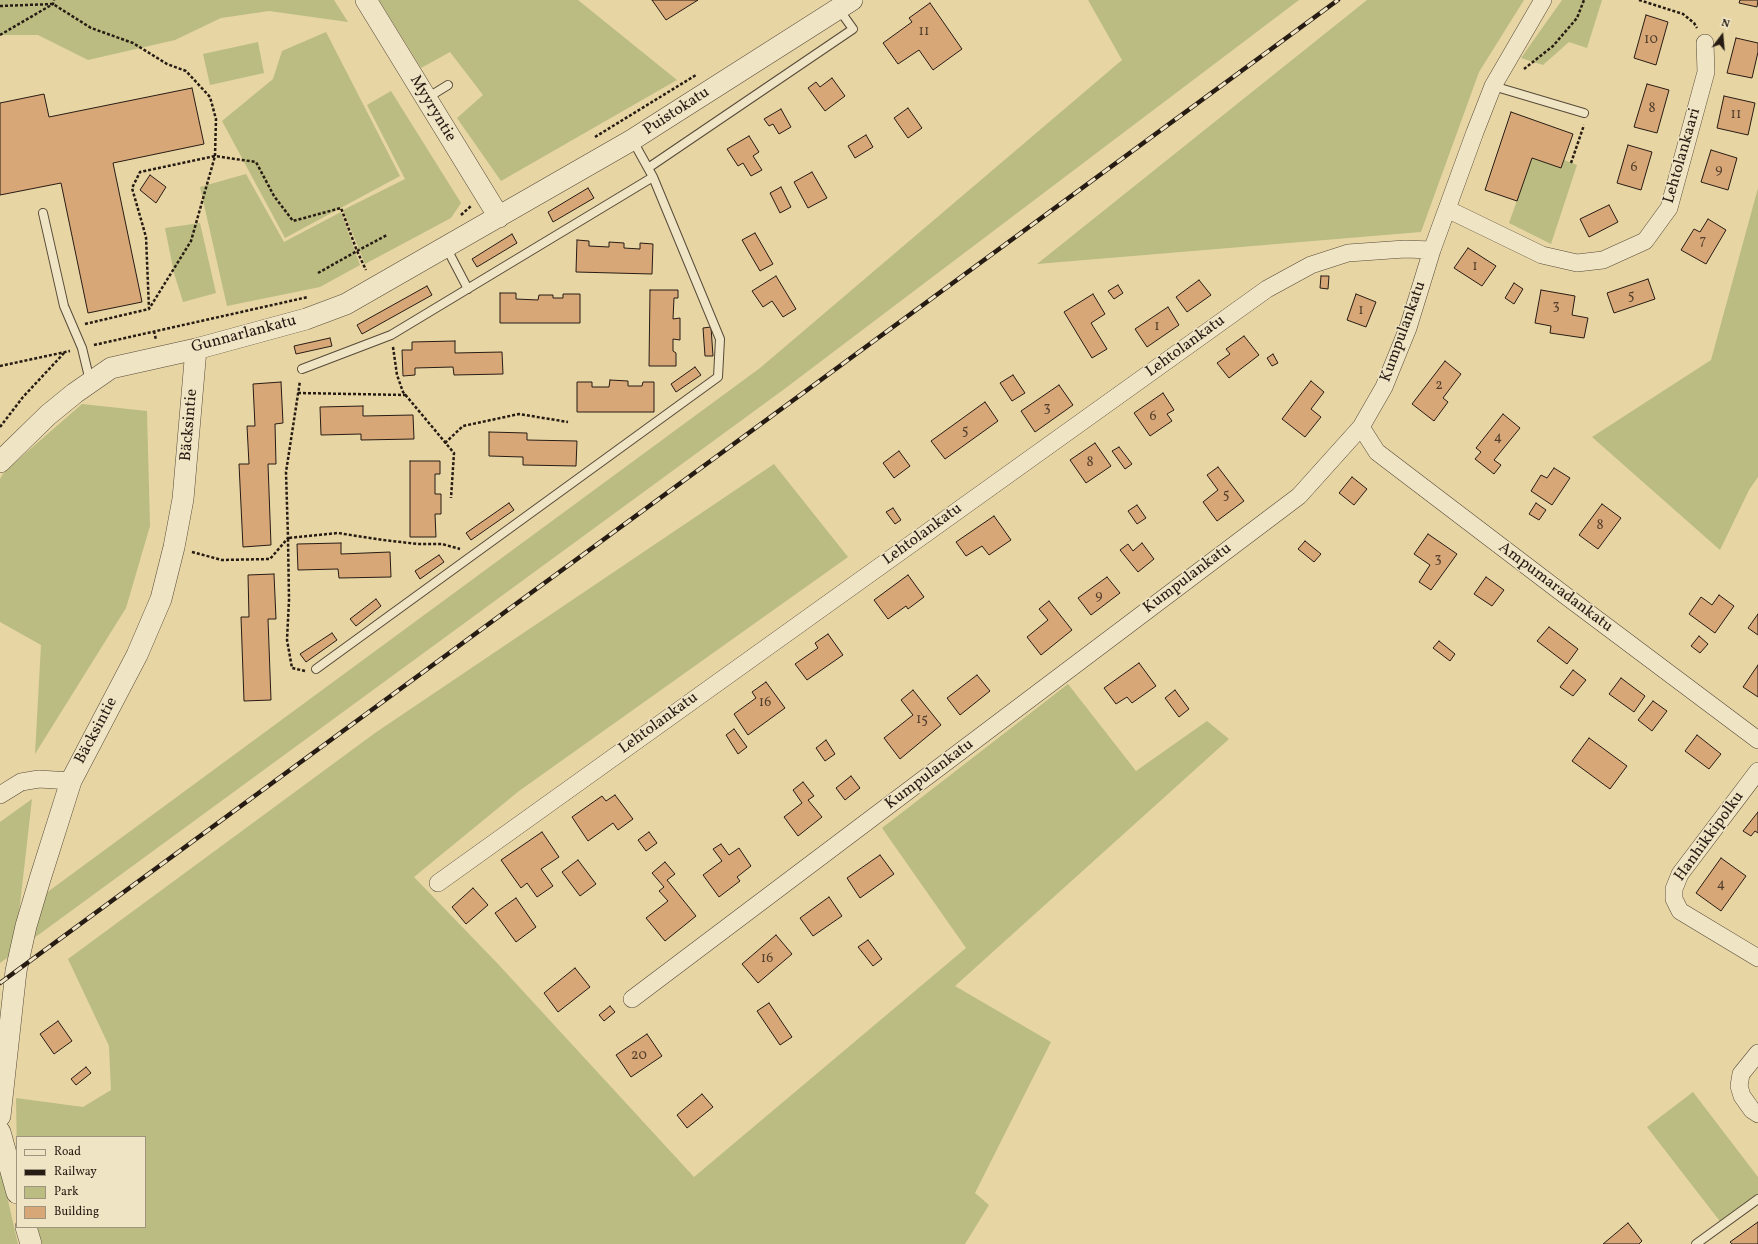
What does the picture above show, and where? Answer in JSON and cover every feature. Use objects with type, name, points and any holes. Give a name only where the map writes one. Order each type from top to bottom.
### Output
[{"type":"street","name":"Myyryntie","points":[[366,0],[499,217]]},
{"type":"street","name":"Kumpulankatu","points":[[632,999],[1299,496],[1361,428],[1384,387],[1408,328],[1432,250],[1495,82],[1543,0]]},
{"type":"street","name":"Puistokatu","points":[[499,217],[632,140],[845,4]]},
{"type":"street","name":"Lehtolankaari","points":[[1447,209],[1542,255],[1577,263],[1603,260],[1645,241],[1669,208],[1706,72],[1705,43]]},
{"type":"street","name":"Gunnarlankatu","points":[[0,462],[48,415],[90,382],[111,368],[196,349],[306,319],[346,304],[499,217]]},
{"type":"street","name":"Lehtolankatu","points":[[438,883],[1266,289],[1311,265],[1348,253],[1405,249],[1432,250]]},
{"type":"street","name":"Bäcksintie","points":[[0,1116],[17,964],[26,926],[71,781],[137,655],[161,599],[174,547],[183,499],[196,349]]},
{"type":"street","name":"Ampumaradankatu","points":[[1361,428],[1377,452],[1758,740]]},
{"type":"street","name":"Hanhikkipolku","points":[[1758,771],[1680,874],[1674,888],[1674,899],[1680,911],[1758,958]]},
{"type":"street","points":[[0,795],[22,782],[39,779],[71,781]]},
{"type":"street","points":[[1758,1053],[1741,1074],[1739,1086],[1742,1096],[1752,1110],[1758,1114]]},
{"type":"street","points":[[0,1132],[16,1190]]},
{"type":"street","points":[[26,1228],[31,1244]]},
{"type":"lane","points":[[648,168],[853,29],[845,4]]},
{"type":"lane","points":[[1495,82],[1584,113]]},
{"type":"lane","points":[[426,99],[448,85]]},
{"type":"lane","points":[[316,669],[718,377],[720,339],[653,177],[632,140]]},
{"type":"lane","points":[[302,369],[391,335],[653,177]]},
{"type":"lane","points":[[43,213],[64,306],[82,348],[90,382]]},
{"type":"lane","points":[[446,248],[468,289]]},
{"type":"lane","points":[[1696,1244],[1758,1198]]},
{"type":"path","points":[[0,34],[53,4],[54,0]]},
{"type":"path","points":[[1495,82],[1520,72],[1553,46],[1577,18],[1584,0]]},
{"type":"path","points":[[1640,0],[1683,14],[1694,23],[1705,43]]},
{"type":"path","points":[[0,6],[53,4],[91,28],[133,43],[167,64],[186,71],[210,97],[216,118],[215,156],[191,241],[149,309],[73,326]]},
{"type":"path","points":[[590,140],[697,74]]},
{"type":"path","points":[[1571,163],[1586,119],[1584,113]]},
{"type":"path","points":[[149,309],[146,237],[132,188],[140,172],[215,156],[256,162],[274,196],[293,221],[341,208],[357,251],[366,270]]},
{"type":"path","points":[[460,216],[485,196]]},
{"type":"path","points":[[318,273],[387,235]]},
{"type":"path","points":[[360,273],[373,266]]},
{"type":"path","points":[[0,366],[316,295]]},
{"type":"path","points":[[391,335],[397,375],[403,392],[454,453],[452,498]]},
{"type":"path","points":[[0,427],[23,397],[65,352]]},
{"type":"path","points":[[302,369],[286,472],[289,600],[287,640],[292,668],[308,672],[316,669]]},
{"type":"path","points":[[298,393],[406,395]]},
{"type":"path","points":[[445,442],[463,426],[519,414],[568,422]]},
{"type":"path","points":[[174,547],[222,560],[270,559],[288,538],[338,533],[418,544],[442,544],[459,548],[468,559]]},
{"type":"green space","points":[[0,0],[334,0],[348,22],[269,11],[221,18],[175,40],[88,60],[38,35],[0,35]]},
{"type":"green space","points":[[379,0],[578,0],[677,80],[501,181],[457,118],[483,95],[450,52],[421,68]]},
{"type":"green space","points":[[1088,0],[1299,0],[783,390],[0,963],[0,822],[32,799],[19,913],[760,368],[1122,60]]},
{"type":"green space","points":[[1367,0],[1524,0],[1479,72],[1421,232],[1037,264]]},
{"type":"green space","points":[[1562,0],[1602,0],[1587,48],[1569,42],[1543,65],[1521,58]]},
{"type":"green space","points":[[326,32],[400,176],[285,238],[222,121],[273,79],[282,51]]},
{"type":"green space","points":[[258,42],[264,73],[210,85],[203,54]]},
{"type":"green space","points":[[391,91],[461,203],[451,218],[365,264],[343,210],[405,179],[367,105]]},
{"type":"green space","points":[[1532,158],[1561,168],[1564,160],[1577,165],[1551,244],[1509,223]]},
{"type":"green space","points":[[246,174],[284,242],[341,212],[360,265],[320,287],[227,306],[200,187]]},
{"type":"green space","points":[[1758,188],[1758,477],[1749,490],[1720,550],[1592,437],[1711,360]]},
{"type":"green space","points":[[200,223],[216,293],[183,302],[174,273],[165,228]]},
{"type":"green space","points":[[82,404],[147,411],[150,526],[126,608],[35,754],[41,645],[0,622],[0,479],[4,472]]},
{"type":"green space","points":[[774,464],[848,557],[519,791],[414,877],[498,964],[694,1177],[966,948],[882,828],[1068,684],[1136,771],[1207,721],[1229,739],[955,986],[1051,1042],[975,1193],[989,1205],[965,1244],[41,1244],[36,1228],[146,1228],[146,1136],[17,1136],[16,1098],[83,1107],[111,1090],[109,1046],[68,959],[375,733]]},
{"type":"green space","points":[[1693,1092],[1758,1177],[1758,1197],[1722,1224],[1647,1127]]},
{"type":"green space","points":[[0,1166],[18,1244],[0,1244]]},
{"type":"building","points":[[652,0],[698,0],[666,20]]},
{"type":"building","points":[[1740,0],[1758,0],[1757,7],[1739,3]]},
{"type":"building","points":[[930,3],[962,49],[933,70],[919,50],[898,64],[883,43],[912,22],[909,18]]},
{"type":"building","points":[[1646,15],[1668,22],[1656,65],[1634,58]]},
{"type":"building","points":[[1736,38],[1758,43],[1758,52],[1752,78],[1727,73]]},
{"type":"building","points":[[832,78],[845,96],[825,111],[808,88],[816,82],[820,87]]},
{"type":"building","points":[[1647,84],[1669,90],[1657,133],[1634,127]]},
{"type":"building","points":[[192,88],[204,144],[113,163],[142,302],[88,313],[61,183],[0,195],[0,103],[44,94],[49,117]]},
{"type":"building","points":[[1724,96],[1755,103],[1748,135],[1717,128]]},
{"type":"building","points":[[908,108],[922,128],[908,138],[894,118]]},
{"type":"building","points":[[781,109],[791,127],[779,134],[773,124],[769,126],[764,119]]},
{"type":"building","points":[[1511,112],[1573,134],[1561,168],[1532,158],[1517,201],[1485,190]]},
{"type":"building","points":[[866,135],[873,147],[855,158],[848,146]]},
{"type":"building","points":[[749,136],[759,152],[753,156],[762,170],[751,176],[743,163],[738,166],[727,149]]},
{"type":"building","points":[[1628,145],[1652,152],[1641,190],[1617,183]]},
{"type":"building","points":[[1711,150],[1737,158],[1728,190],[1701,182]]},
{"type":"building","points":[[812,172],[827,198],[808,208],[794,182]]},
{"type":"building","points":[[150,175],[166,187],[156,203],[140,190]]},
{"type":"building","points":[[781,187],[791,207],[780,213],[770,193]]},
{"type":"building","points":[[588,188],[594,198],[553,222],[548,212]]},
{"type":"building","points":[[1609,205],[1618,222],[1589,237],[1580,219]]},
{"type":"building","points":[[1708,219],[1726,230],[1706,264],[1681,250],[1694,229],[1700,232]]},
{"type":"building","points":[[755,233],[773,264],[760,271],[742,240]]},
{"type":"building","points":[[512,234],[517,243],[477,267],[472,259]]},
{"type":"building","points":[[577,240],[589,241],[589,246],[609,247],[609,242],[624,243],[624,248],[640,249],[640,243],[653,244],[652,274],[576,272]]},
{"type":"building","points":[[1468,248],[1496,266],[1482,286],[1454,268]]},
{"type":"building","points":[[776,276],[796,309],[783,317],[772,301],[763,307],[752,291]]},
{"type":"building","points":[[1321,276],[1329,276],[1328,289],[1320,288]]},
{"type":"building","points":[[1648,279],[1655,299],[1614,313],[1607,293]]},
{"type":"building","points":[[1199,280],[1211,295],[1187,312],[1176,297]]},
{"type":"building","points":[[1514,283],[1523,289],[1514,304],[1505,298]]},
{"type":"building","points":[[1118,285],[1123,293],[1114,299],[1108,291]]},
{"type":"building","points":[[427,286],[432,295],[362,334],[357,325]]},
{"type":"building","points":[[650,290],[678,290],[678,298],[674,298],[673,319],[680,318],[680,340],[673,339],[673,351],[676,353],[676,366],[649,366]]},
{"type":"building","points":[[1541,290],[1575,296],[1572,315],[1588,318],[1584,338],[1550,333],[1551,326],[1535,323]]},
{"type":"building","points":[[500,293],[516,293],[516,299],[538,300],[539,295],[553,295],[553,298],[563,298],[563,294],[580,294],[580,323],[500,323]]},
{"type":"building","points":[[1093,294],[1105,314],[1091,323],[1107,349],[1092,358],[1064,312]]},
{"type":"building","points":[[1356,294],[1376,302],[1366,327],[1347,320]]},
{"type":"building","points":[[1168,307],[1179,325],[1147,347],[1135,329]]},
{"type":"building","points":[[711,327],[713,356],[705,356],[703,328]]},
{"type":"building","points":[[1244,336],[1259,355],[1229,378],[1217,363],[1230,354],[1226,349]]},
{"type":"building","points":[[330,338],[332,346],[296,354],[294,346]]},
{"type":"building","points":[[455,341],[455,353],[502,352],[503,374],[454,375],[453,367],[415,368],[415,375],[403,376],[402,350],[412,350],[412,342]]},
{"type":"building","points":[[1273,354],[1278,363],[1272,366],[1267,358]]},
{"type":"building","points":[[1445,361],[1461,374],[1443,398],[1448,402],[1434,421],[1412,404]]},
{"type":"building","points":[[695,367],[701,375],[676,392],[671,384]]},
{"type":"building","points":[[1013,375],[1025,393],[1012,401],[1000,383]]},
{"type":"building","points":[[610,380],[628,381],[628,386],[642,386],[643,382],[654,382],[654,412],[577,412],[577,382],[592,382],[592,387],[609,387]]},
{"type":"building","points":[[1311,381],[1324,392],[1311,409],[1321,417],[1305,437],[1282,419]]},
{"type":"building","points":[[281,382],[283,423],[275,424],[276,464],[268,464],[271,545],[243,547],[239,464],[249,464],[247,426],[255,426],[253,384]]},
{"type":"building","points":[[1059,385],[1073,405],[1035,432],[1021,411]]},
{"type":"building","points":[[1163,393],[1174,410],[1167,414],[1172,421],[1150,436],[1134,413]]},
{"type":"building","points":[[985,402],[998,421],[945,459],[931,441]]},
{"type":"building","points":[[363,406],[363,416],[413,415],[414,439],[361,440],[361,434],[321,435],[320,407]]},
{"type":"building","points":[[1503,414],[1520,428],[1494,460],[1501,465],[1494,474],[1475,459],[1481,452],[1476,448]]},
{"type":"building","points":[[489,432],[527,433],[527,440],[577,441],[576,466],[523,465],[523,457],[489,456]]},
{"type":"building","points":[[1095,443],[1111,466],[1086,483],[1070,460]]},
{"type":"building","points":[[1119,447],[1132,464],[1125,469],[1112,451]]},
{"type":"building","points":[[899,451],[910,466],[894,478],[883,463]]},
{"type":"building","points":[[410,461],[440,461],[440,474],[435,474],[435,494],[441,494],[441,514],[435,514],[436,537],[410,537]]},
{"type":"building","points":[[1218,467],[1244,501],[1217,521],[1203,502],[1218,490],[1207,475]]},
{"type":"building","points":[[1554,468],[1570,478],[1552,505],[1531,491],[1541,475],[1547,478]]},
{"type":"building","points":[[1352,477],[1367,489],[1354,505],[1339,493]]},
{"type":"building","points":[[509,503],[514,510],[471,540],[466,533]]},
{"type":"building","points":[[1536,503],[1546,510],[1539,520],[1529,514]]},
{"type":"building","points":[[1602,504],[1621,518],[1598,549],[1579,535]]},
{"type":"building","points":[[1137,505],[1146,518],[1137,524],[1128,511]]},
{"type":"building","points":[[893,508],[901,520],[895,524],[886,512]]},
{"type":"building","points":[[994,516],[1011,540],[989,555],[982,546],[966,556],[956,542]]},
{"type":"building","points":[[1428,534],[1457,554],[1431,590],[1419,582],[1430,565],[1414,554]]},
{"type":"building","points":[[1305,541],[1321,554],[1314,562],[1298,549]]},
{"type":"building","points":[[341,543],[341,554],[390,552],[391,577],[339,578],[338,569],[298,570],[297,544]]},
{"type":"building","points":[[1142,543],[1154,559],[1138,572],[1120,550],[1128,544],[1133,551]]},
{"type":"building","points":[[439,555],[444,562],[420,579],[415,571]]},
{"type":"building","points":[[274,574],[276,619],[268,619],[271,700],[244,701],[241,617],[249,617],[248,575]]},
{"type":"building","points":[[908,575],[924,597],[908,609],[906,606],[888,619],[874,600]]},
{"type":"building","points":[[1107,577],[1120,593],[1091,615],[1078,598]]},
{"type":"building","points":[[1486,577],[1504,590],[1492,606],[1474,594]]},
{"type":"building","points":[[1719,595],[1734,606],[1715,633],[1689,614],[1701,597],[1712,605]]},
{"type":"building","points":[[376,599],[381,606],[356,626],[350,619]]},
{"type":"building","points":[[1049,601],[1072,630],[1041,655],[1027,637],[1048,620],[1039,609]]},
{"type":"building","points":[[1758,614],[1758,635],[1748,628]]},
{"type":"building","points":[[1549,627],[1578,649],[1567,664],[1537,641]]},
{"type":"building","points":[[332,633],[337,640],[306,662],[300,654]]},
{"type":"building","points":[[828,634],[843,655],[807,680],[795,664],[818,648],[815,643]]},
{"type":"building","points":[[1699,636],[1708,644],[1700,653],[1691,646]]},
{"type":"building","points":[[1439,641],[1455,654],[1450,661],[1433,648]]},
{"type":"building","points":[[1139,663],[1156,686],[1132,703],[1127,697],[1116,704],[1104,688]]},
{"type":"building","points":[[1758,665],[1758,697],[1743,687]]},
{"type":"building","points":[[1573,670],[1586,680],[1573,696],[1560,687]]},
{"type":"building","points":[[977,675],[990,691],[960,715],[947,698]]},
{"type":"building","points":[[1621,678],[1645,696],[1634,712],[1609,694]]},
{"type":"building","points":[[766,682],[785,708],[748,735],[734,714],[756,698],[752,692]]},
{"type":"building","points":[[913,690],[941,725],[900,759],[884,738],[913,715],[901,700]]},
{"type":"building","points":[[1175,690],[1189,709],[1179,717],[1165,698]]},
{"type":"building","points":[[1653,701],[1667,711],[1652,731],[1638,720]]},
{"type":"building","points":[[734,729],[747,747],[738,754],[726,735]]},
{"type":"building","points":[[1697,735],[1721,754],[1709,769],[1685,751]]},
{"type":"building","points":[[1589,738],[1627,766],[1610,789],[1572,761]]},
{"type":"building","points":[[826,740],[835,754],[825,761],[816,748]]},
{"type":"building","points":[[851,776],[860,788],[845,800],[836,788]]},
{"type":"building","points":[[803,782],[814,796],[808,800],[822,817],[798,836],[784,817],[802,803],[793,790]]},
{"type":"building","points":[[615,795],[633,819],[618,830],[613,823],[588,841],[572,817],[602,796],[606,801]]},
{"type":"building","points":[[1758,812],[1758,833],[1755,831],[1751,836],[1743,831]]},
{"type":"building","points":[[542,832],[559,857],[541,869],[553,886],[537,897],[527,883],[521,888],[501,860]]},
{"type":"building","points":[[649,832],[657,843],[646,851],[638,840]]},
{"type":"building","points":[[721,844],[729,855],[739,848],[751,866],[737,877],[740,881],[719,897],[703,875],[722,861],[713,849]]},
{"type":"building","points":[[880,855],[894,874],[860,898],[847,878]]},
{"type":"building","points":[[1721,858],[1746,876],[1721,911],[1696,893]]},
{"type":"building","points":[[578,860],[596,884],[580,896],[562,872]]},
{"type":"building","points":[[665,862],[675,874],[667,880],[696,916],[665,941],[646,918],[668,901],[659,891],[664,887],[652,873]]},
{"type":"building","points":[[473,888],[488,905],[466,924],[452,907]]},
{"type":"building","points":[[829,897],[842,916],[813,936],[800,918]]},
{"type":"building","points":[[516,898],[536,927],[516,942],[495,913]]},
{"type":"building","points":[[776,935],[792,954],[758,983],[742,964]]},
{"type":"building","points":[[868,940],[882,959],[873,966],[858,947]]},
{"type":"building","points":[[575,968],[590,987],[558,1012],[544,993]]},
{"type":"building","points":[[769,1003],[792,1037],[780,1045],[757,1011]]},
{"type":"building","points":[[610,1006],[615,1012],[604,1021],[599,1015]]},
{"type":"building","points":[[58,1021],[72,1041],[54,1054],[40,1034]]},
{"type":"building","points":[[647,1034],[662,1056],[631,1077],[616,1055]]},
{"type":"building","points":[[86,1067],[91,1073],[76,1085],[71,1079]]},
{"type":"building","points":[[702,1094],[713,1107],[687,1128],[677,1115]]},
{"type":"building","points":[[1758,1222],[1758,1244],[1732,1244],[1730,1242]]},
{"type":"building","points":[[1628,1223],[1642,1241],[1639,1244],[1603,1244]]},
{"type":"railway","points":[[0,983],[1338,0]]}]
